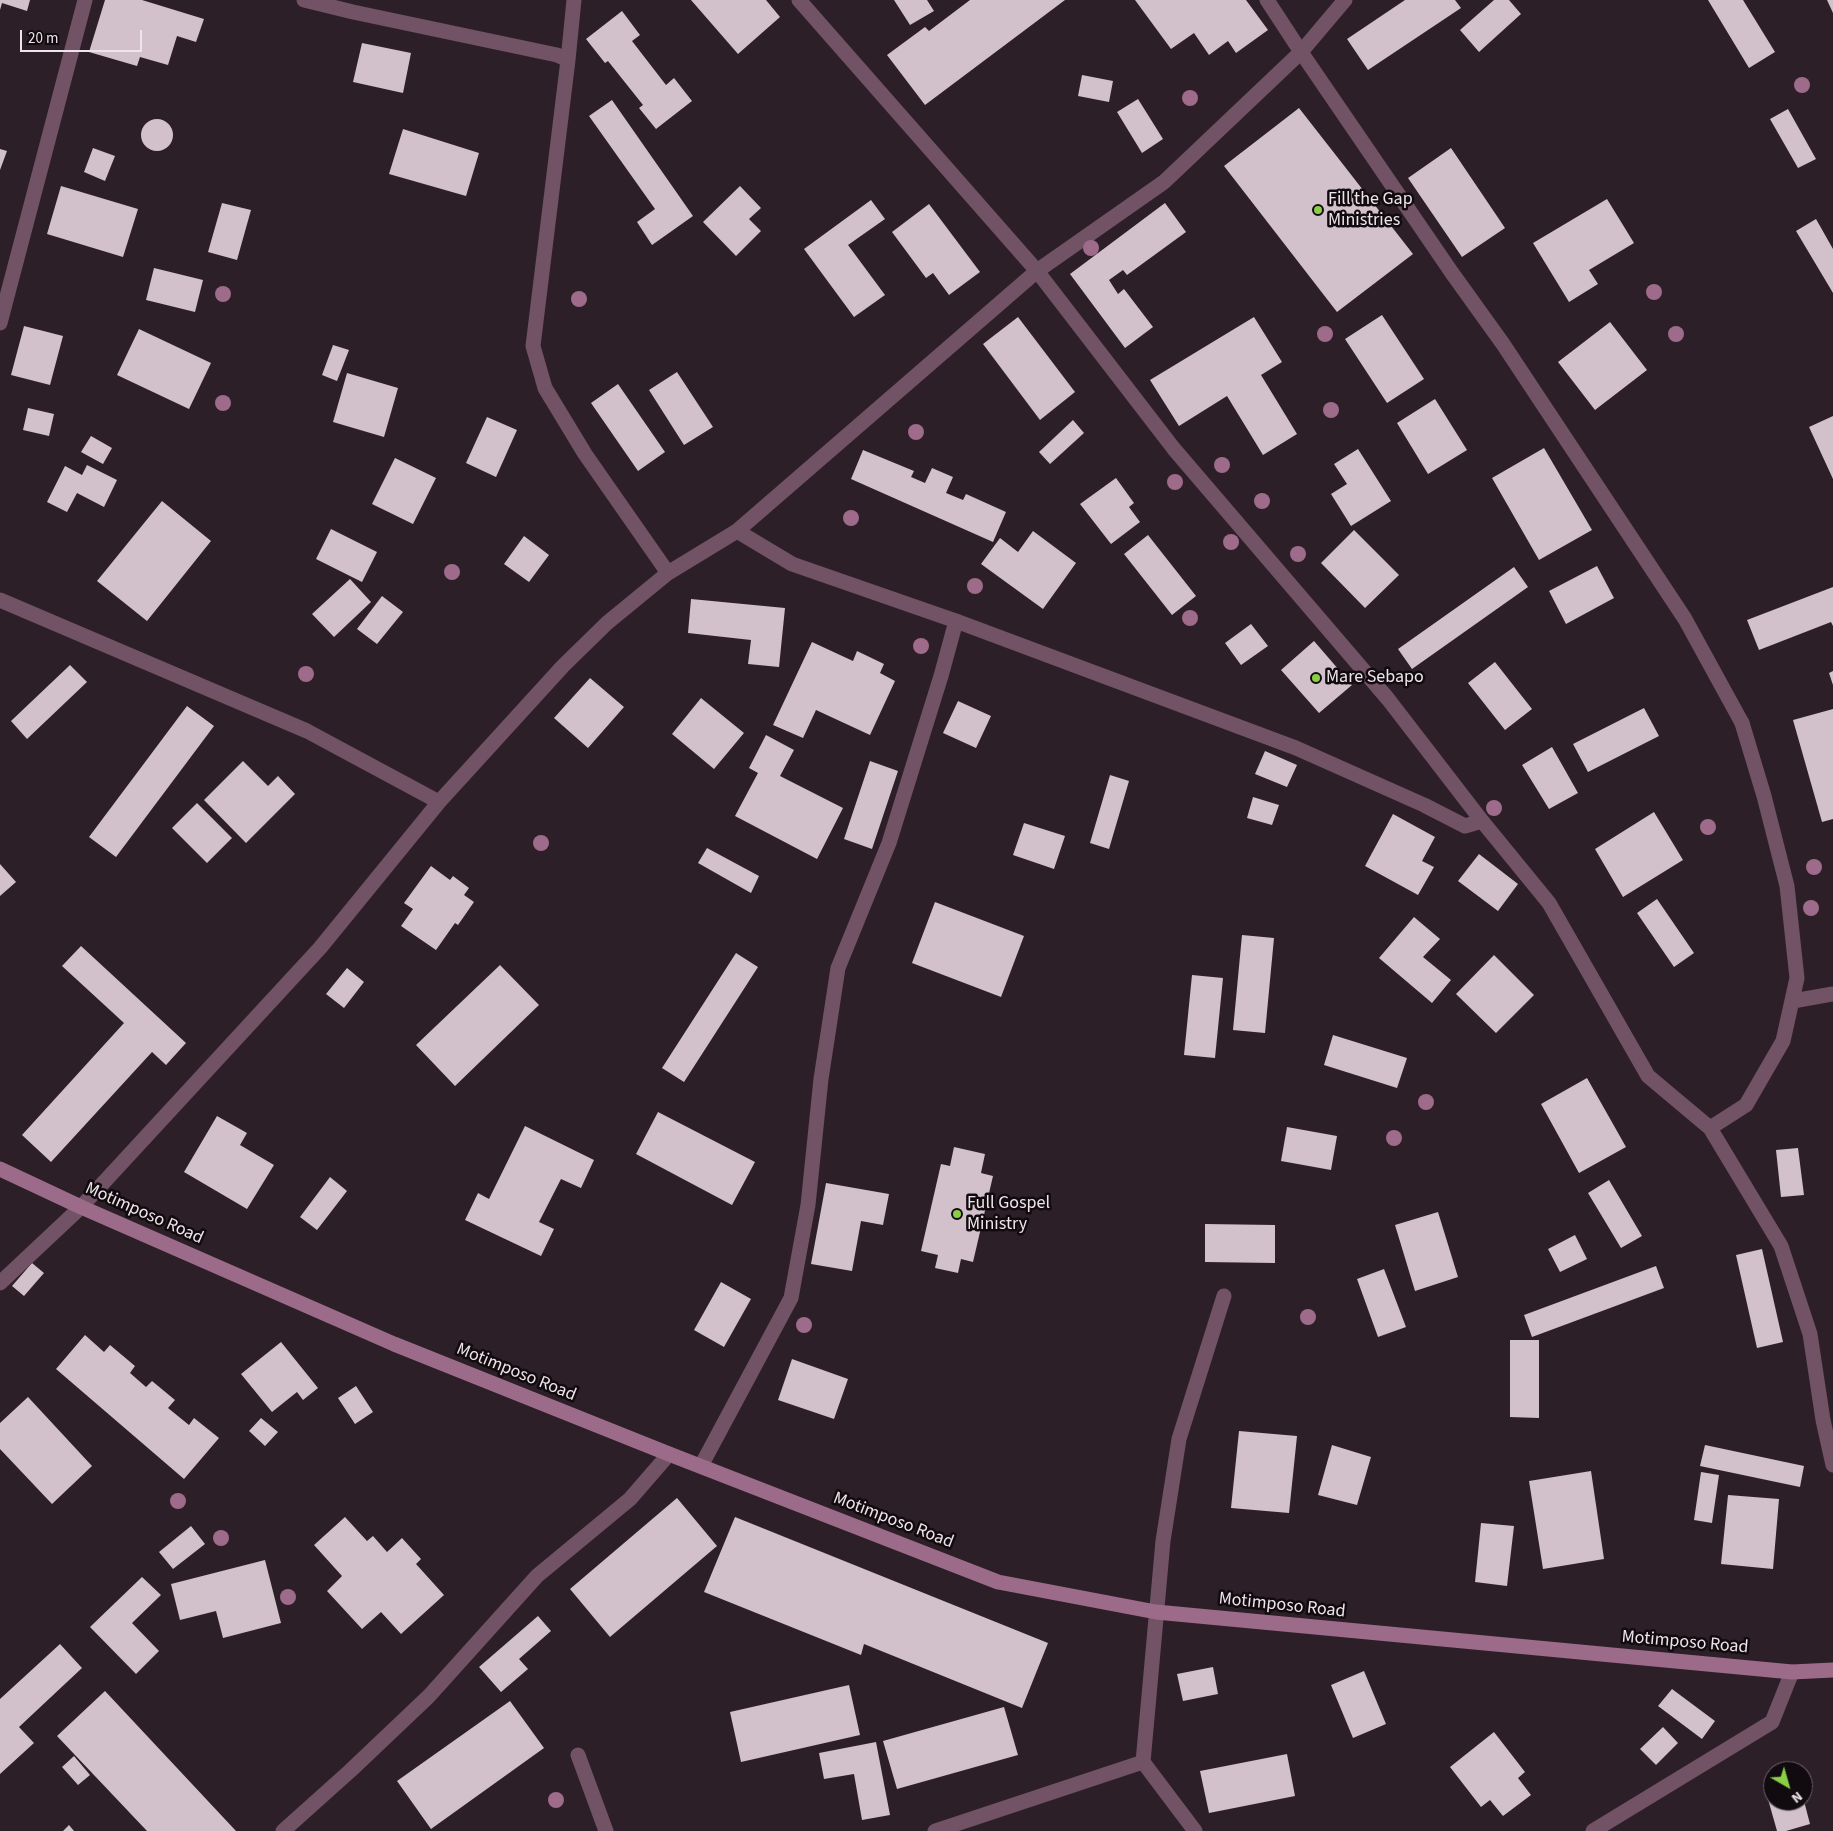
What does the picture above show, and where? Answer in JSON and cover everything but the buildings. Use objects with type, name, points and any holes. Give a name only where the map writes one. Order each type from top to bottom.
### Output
[{"type":"street","points":[[0,323],[85,0]]},
{"type":"street","points":[[304,0],[557,55],[568,60]]},
{"type":"street","points":[[574,0],[533,346],[545,388],[584,454],[668,573]]},
{"type":"street","points":[[798,0],[1037,271],[1174,449],[1388,699],[1482,821],[1549,903],[1648,1076],[1710,1128],[1781,1246],[1810,1334],[1823,1420],[1833,1465]]},
{"type":"street","points":[[1267,0],[1452,274],[1503,344],[1684,618],[1742,722],[1788,886],[1798,978],[1783,1041],[1746,1105],[1710,1128]]},
{"type":"street","points":[[0,1283],[81,1208],[320,948],[439,802],[563,666],[607,623],[668,573],[737,531],[1037,271],[1164,182],[1301,52],[1345,0]]},
{"type":"street","points":[[737,531],[792,564],[956,621],[1296,748],[1424,805],[1465,826],[1482,821]]},
{"type":"street","points":[[0,600],[307,731],[439,802]]},
{"type":"street","points":[[701,1466],[791,1298],[808,1205],[821,1079],[838,968],[889,843],[941,676],[956,621]]},
{"type":"street","points":[[1794,1001],[1833,994]]},
{"type":"street","name":"Motimposo Road","points":[[0,1169],[81,1208],[394,1344],[669,1454],[998,1582],[1156,1612],[1792,1672],[1833,1670]]},
{"type":"street","points":[[1195,1831],[1143,1762],[1163,1541],[1180,1438],[1224,1296]]},
{"type":"street","points":[[283,1831],[429,1696],[537,1576],[630,1499],[669,1454]]},
{"type":"street","points":[[1593,1831],[1772,1722],[1792,1672]]},
{"type":"street","points":[[578,1754],[606,1831]]},
{"type":"street","points":[[935,1831],[1143,1762]]},
{"type":"place","name":"Fill the Gap Ministries","points":[[1318,210]]},
{"type":"place","name":"Mare Sebapo","points":[[1316,678]]},
{"type":"place","name":"Full Gospel Ministry","points":[[957,1214]]}]
